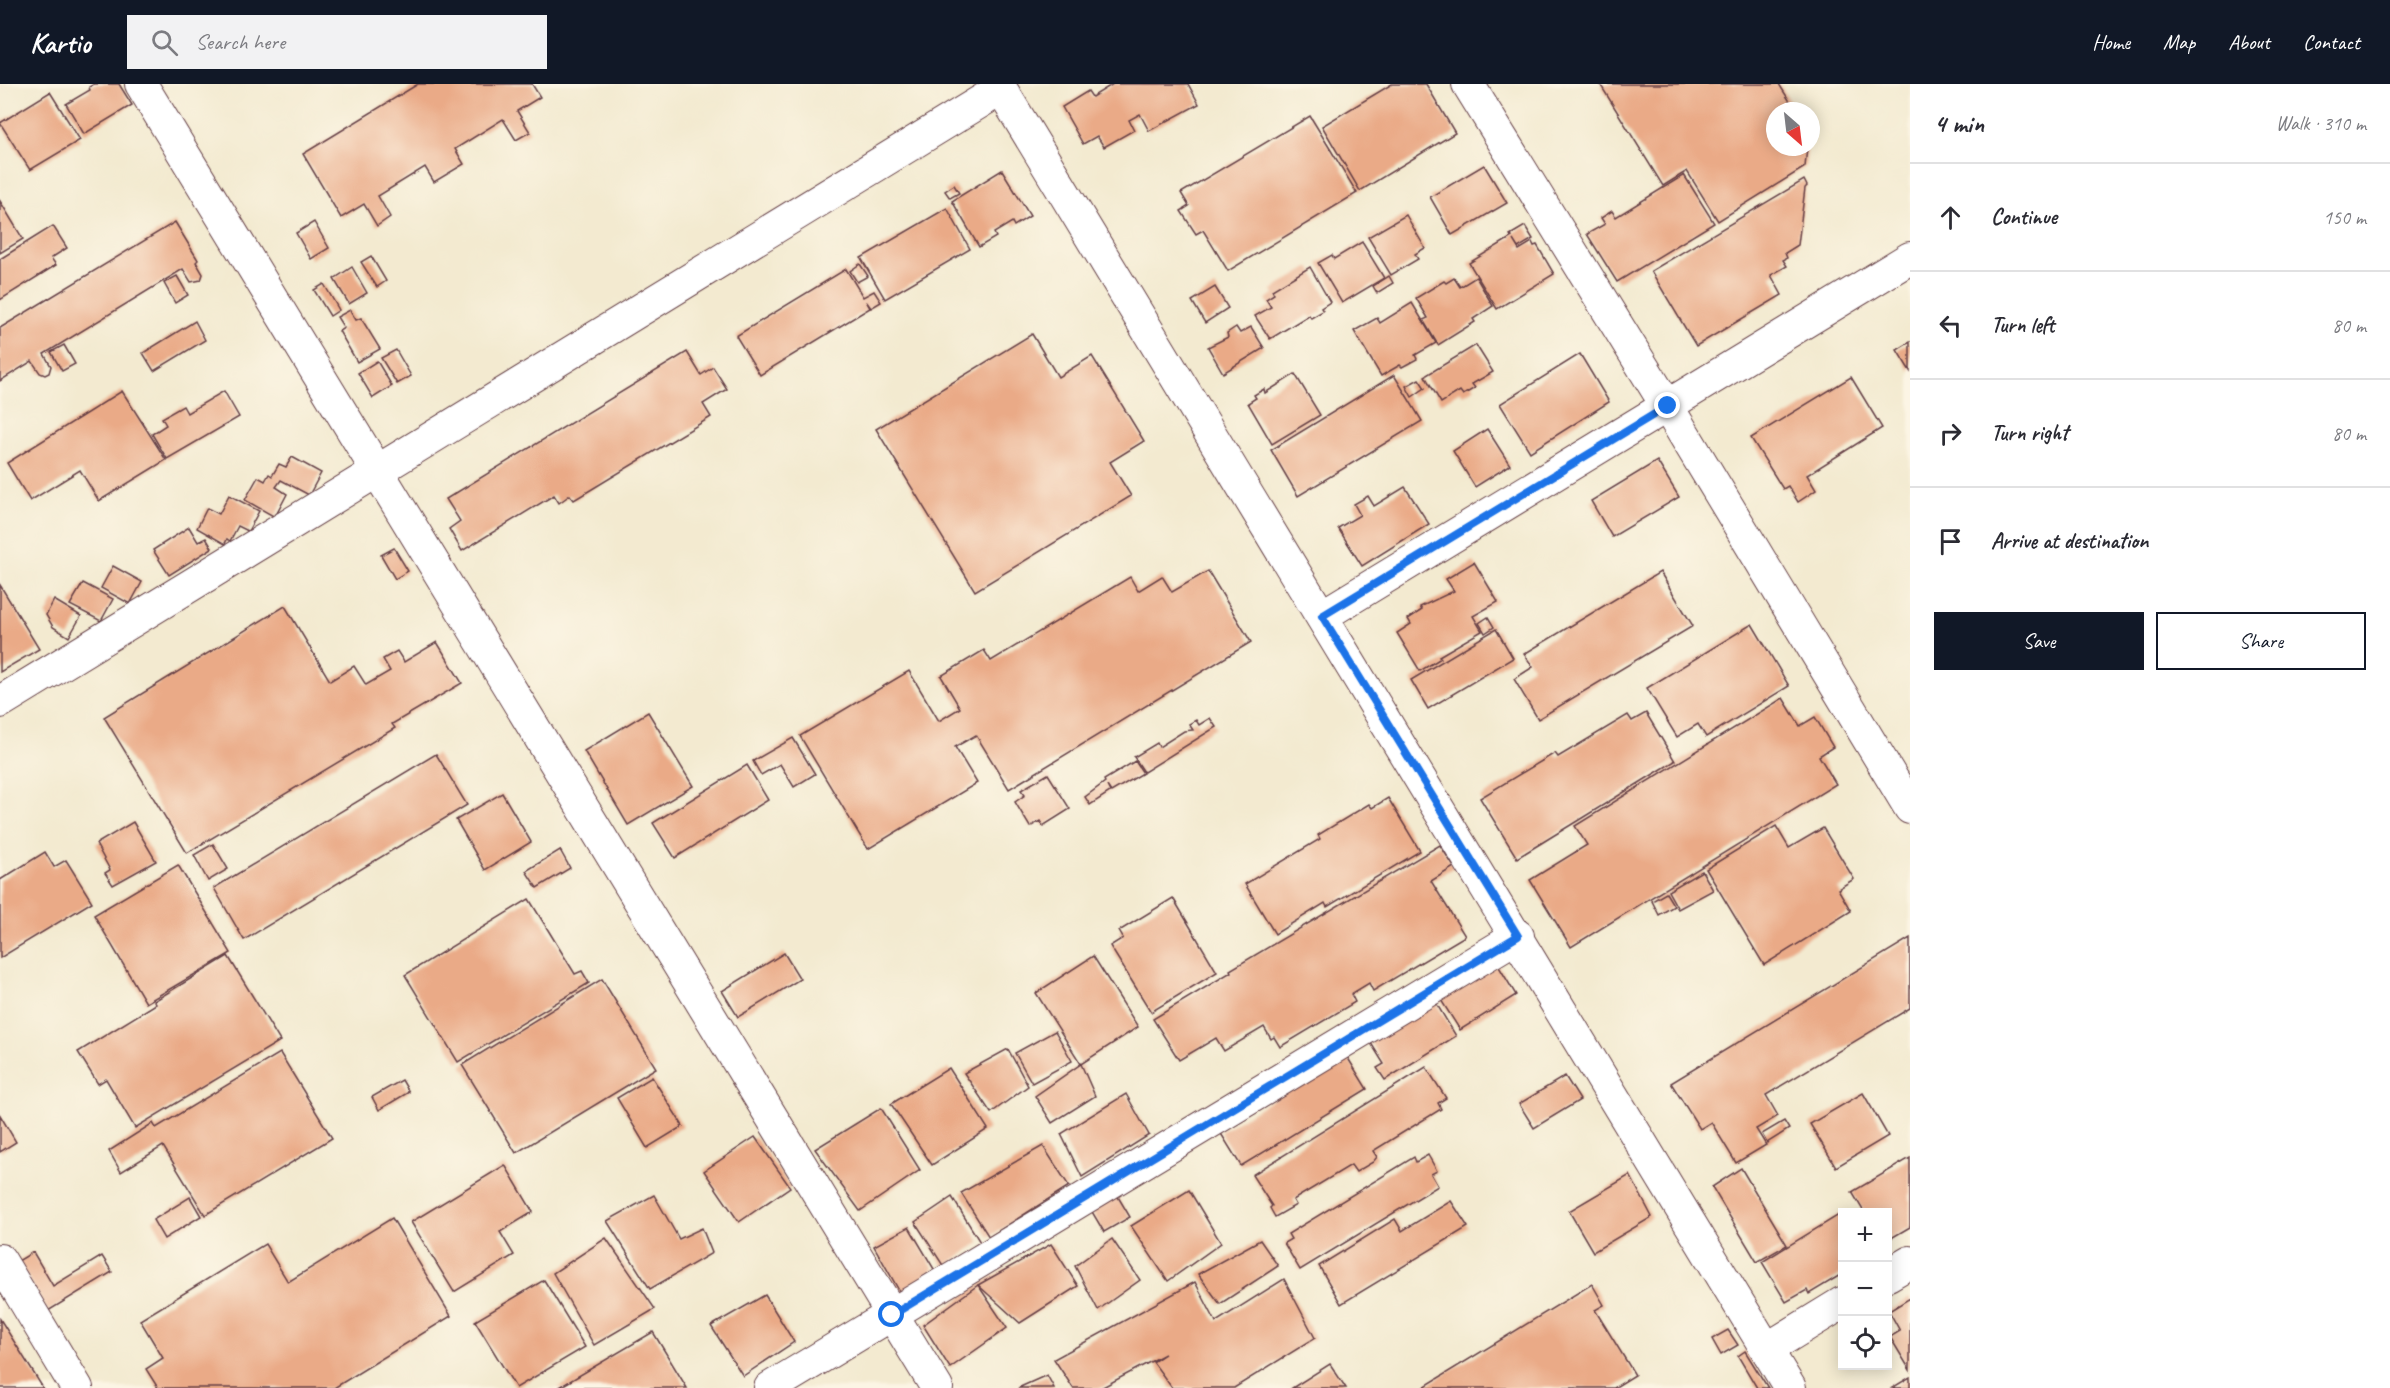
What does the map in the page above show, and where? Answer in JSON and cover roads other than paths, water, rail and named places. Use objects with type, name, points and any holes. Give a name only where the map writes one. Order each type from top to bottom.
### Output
[{"type":"street","points":[[141,84],[938,1388]]},
{"type":"street","points":[[1468,84],[1668,406],[1910,808]]},
{"type":"street","points":[[0,702],[1000,87],[1518,936],[1790,1388]]},
{"type":"street","points":[[1322,616],[1910,258]]},
{"type":"street","points":[[770,1388],[1518,936]]},
{"type":"street","points":[[0,1260],[77,1388]]},
{"type":"street","points":[[1892,1272],[1910,1262]]},
{"type":"street","points":[[1767,1349],[1838,1305]]}]
